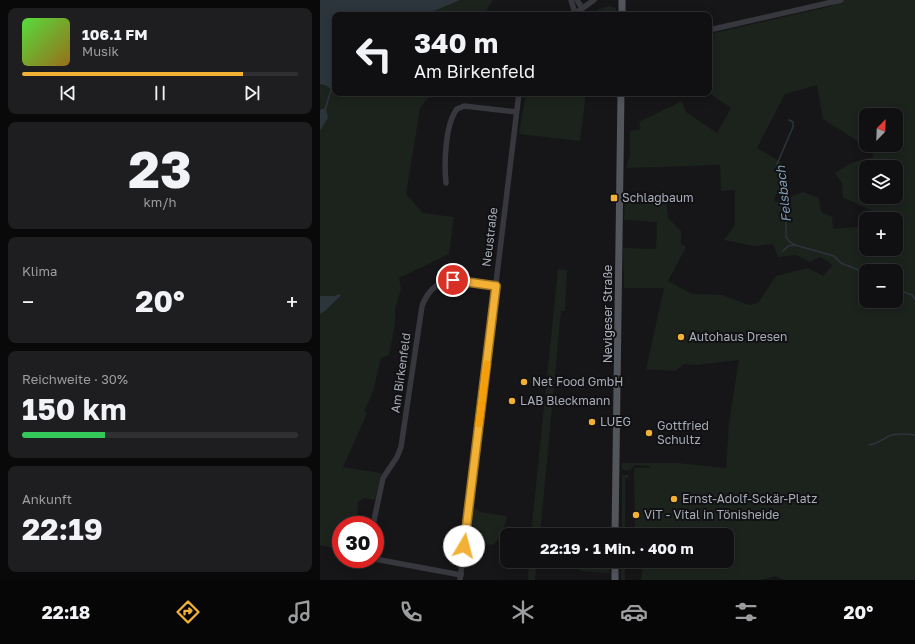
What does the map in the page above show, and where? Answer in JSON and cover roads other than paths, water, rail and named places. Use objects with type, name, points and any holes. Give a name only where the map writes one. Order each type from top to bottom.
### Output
[{"type":"main road","points":[[622,0],[622,12]]},
{"type":"main road","name":"Nevigeser Straße","points":[[615,528],[621,96]]},
{"type":"main road","points":[[615,568],[615,580]]},
{"type":"street","points":[[571,0],[574,12]]},
{"type":"street","points":[[577,0],[582,8]]},
{"type":"street","points":[[577,12],[594,0]]},
{"type":"street","points":[[712,29],[841,0]]},
{"type":"street","name":"Neustraße","points":[[384,561],[460,577],[519,96]]},
{"type":"street","points":[[446,183],[445,171],[450,122],[457,109],[464,106],[516,112]]},
{"type":"street","name":"Am Birkenfeld","points":[[375,516],[383,478],[397,457],[401,447],[422,306],[426,294],[444,281],[453,280],[496,286]]},
{"type":"waterway","points":[[325,110],[331,90]]},
{"type":"waterway","name":"Felsbach","points":[[789,120],[793,122],[793,127],[777,164],[782,203],[786,220],[786,237],[795,245]]},
{"type":"waterway","name":"Felsbach","points":[[783,251],[788,246],[795,245],[834,256],[841,263],[859,270]]},
{"type":"waterway","name":"Felsbach","points":[[903,292],[912,295],[915,299]]},
{"type":"waterway","points":[[869,445],[877,443],[892,435],[915,435]]},
{"type":"place","name":"Schlagbaum","points":[[614,198]]},
{"type":"place","name":"Autohaus Dresen","points":[[681,337]]},
{"type":"place","name":"Net Food GmbH","points":[[524,382]]},
{"type":"place","name":"LAB Bleckmann","points":[[512,401]]},
{"type":"place","name":"LUEG","points":[[592,422]]},
{"type":"place","name":"Gottfried Schultz","points":[[649,433]]},
{"type":"place","name":"Ernst-Adolf-Sckär-Platz","points":[[674,499]]},
{"type":"place","name":"ViT - Vital in Tönisheide","points":[[636,515]]}]
